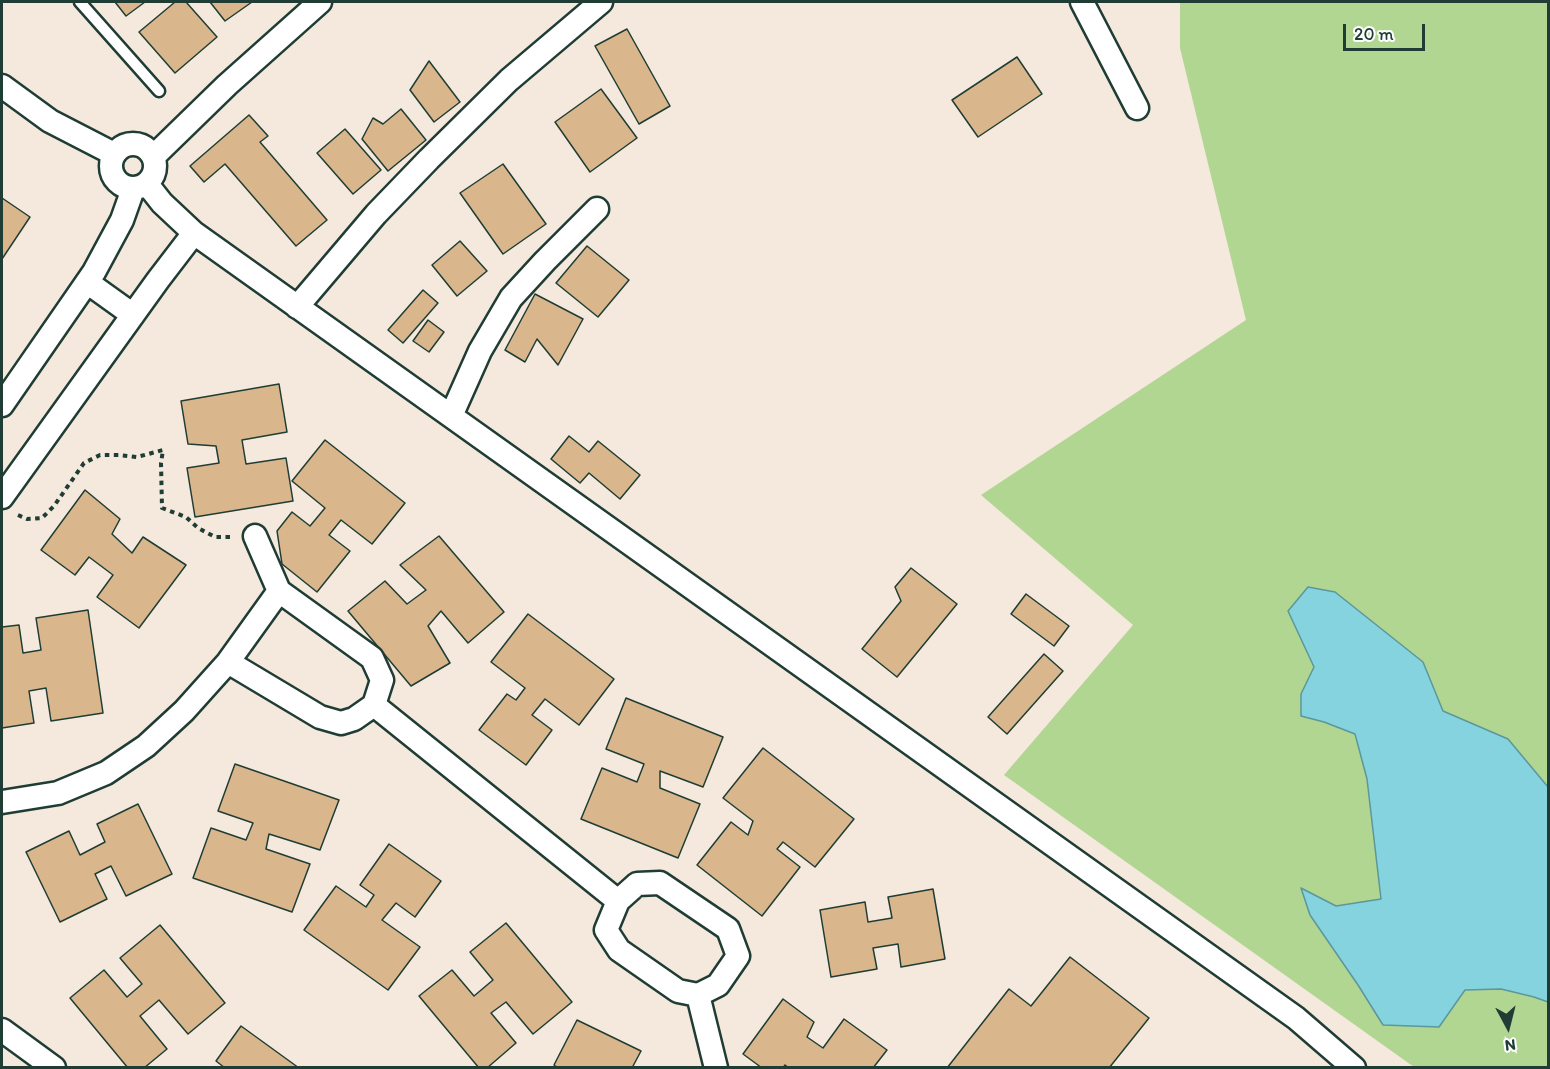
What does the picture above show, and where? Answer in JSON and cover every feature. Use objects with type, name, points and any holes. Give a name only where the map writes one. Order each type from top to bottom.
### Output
[{"type":"street","points":[[153,157],[227,85],[321,2]]},
{"type":"street","points":[[297,307],[376,214],[422,167],[509,80],[601,2]]},
{"type":"street","points":[[1082,2],[1137,108]]},
{"type":"street","points":[[2,86],[50,121],[114,154]]},
{"type":"street","points":[[2,405],[94,272],[140,187],[152,179],[155,172],[153,157],[149,151],[136,144],[122,147],[114,154],[110,165],[111,172],[119,184],[125,188],[140,187],[162,203],[194,233],[1296,1018],[1354,1068]]},
{"type":"street","points":[[451,416],[480,351],[511,298],[597,209]]},
{"type":"street","points":[[7,505],[133,315],[194,233]]},
{"type":"street","points":[[87,282],[133,315]]},
{"type":"street","points":[[228,662],[320,717],[341,723],[354,719],[374,705],[382,680],[372,658],[279,591],[255,536]]},
{"type":"street","points":[[2,802],[58,793],[106,773],[146,746],[184,711],[228,662],[279,591]]},
{"type":"street","points":[[374,705],[618,902]]},
{"type":"street","points":[[660,883],[728,929],[738,956],[718,985],[698,995],[678,991],[619,950],[606,930],[618,902],[637,884],[660,883]]},
{"type":"street","points":[[698,995],[716,1068]]},
{"type":"street","points":[[2,1030],[54,1068]]},
{"type":"lane","points":[[80,2],[159,91]]},
{"type":"path","points":[[7,505],[27,519],[42,518],[54,506],[84,463],[100,455],[137,457],[163,450],[160,464],[162,508],[186,517],[198,528],[215,537],[255,536]]},
{"type":"green space","points":[[1180,2],[1548,2],[1548,1067],[1414,1067],[1004,775],[1133,625],[981,495],[1246,320],[1180,48]]},
{"type":"water","points":[[1308,587],[1335,592],[1423,662],[1443,711],[1508,739],[1548,787],[1548,1002],[1501,989],[1465,990],[1439,1027],[1383,1025],[1310,915],[1301,888],[1336,906],[1381,899],[1367,779],[1355,734],[1301,716],[1301,694],[1314,667],[1288,611]]},
{"type":"building","points":[[115,2],[145,2],[126,16]]},
{"type":"building","points":[[175,2],[186,2],[217,37],[175,73],[139,32]]},
{"type":"building","points":[[210,2],[252,2],[225,21]]},
{"type":"building","points":[[627,29],[670,106],[639,124],[595,46]]},
{"type":"building","points":[[1017,57],[1042,94],[978,137],[952,100]]},
{"type":"building","points":[[429,61],[460,102],[434,122],[410,90]]},
{"type":"building","points":[[601,89],[637,138],[590,172],[555,122]]},
{"type":"building","points":[[401,109],[426,140],[388,171],[362,139],[373,118],[383,124]]},
{"type":"building","points":[[249,115],[268,136],[260,142],[327,220],[296,246],[225,164],[204,182],[190,166]]},
{"type":"building","points":[[345,129],[381,170],[353,194],[317,153]]},
{"type":"building","points":[[503,164],[546,224],[503,254],[460,193]]},
{"type":"building","points":[[2,198],[30,217],[2,259]]},
{"type":"building","points":[[460,241],[487,271],[457,296],[432,265]]},
{"type":"building","points":[[587,246],[629,280],[598,317],[556,283]]},
{"type":"building","points":[[423,290],[438,303],[403,343],[388,330]]},
{"type":"building","points":[[535,294],[583,319],[558,365],[537,339],[525,362],[505,350]]},
{"type":"building","points":[[428,320],[444,332],[429,352],[413,341]]},
{"type":"building","points":[[279,384],[287,432],[242,440],[246,464],[286,458],[293,501],[195,517],[187,468],[219,463],[216,446],[188,444],[181,401]]},
{"type":"building","points":[[569,436],[589,452],[598,441],[640,475],[620,499],[589,473],[580,483],[551,459]]},
{"type":"building","points":[[325,440],[405,503],[372,544],[341,520],[329,535],[350,551],[317,592],[282,564],[277,531],[292,512],[310,526],[325,508],[292,481]]},
{"type":"building","points":[[85,490],[120,519],[112,534],[132,553],[143,537],[186,565],[139,628],[97,597],[113,575],[89,557],[75,575],[41,550]]},
{"type":"building","points":[[439,536],[504,612],[468,643],[441,611],[428,626],[450,663],[411,686],[348,611],[385,581],[407,604],[426,590],[400,565]]},
{"type":"building","points":[[911,568],[957,604],[897,677],[862,649],[901,601],[895,587]]},
{"type":"building","points":[[1026,594],[1069,626],[1054,646],[1011,614]]},
{"type":"building","points":[[88,610],[103,713],[51,721],[46,688],[29,691],[34,723],[2,728],[2,627],[19,625],[23,653],[41,650],[36,618]]},
{"type":"building","points":[[528,614],[614,679],[579,725],[545,699],[532,715],[552,730],[526,765],[479,730],[507,694],[516,700],[525,688],[491,662]]},
{"type":"building","points":[[1044,654],[1063,671],[1007,734],[988,717]]},
{"type":"building","points":[[626,698],[723,737],[703,787],[660,771],[660,788],[700,804],[678,858],[581,819],[602,768],[637,782],[644,764],[606,749]]},
{"type":"building","points":[[763,748],[854,819],[815,867],[783,842],[777,849],[800,867],[762,916],[697,865],[731,822],[748,835],[753,821],[723,798]]},
{"type":"building","points":[[235,764],[339,800],[320,850],[269,834],[266,849],[310,864],[292,912],[193,878],[211,828],[246,840],[253,823],[218,811]]},
{"type":"building","points":[[138,804],[172,874],[126,896],[111,866],[95,874],[107,899],[60,922],[26,852],[69,831],[80,855],[105,842],[97,824]]},
{"type":"building","points":[[389,844],[441,881],[415,917],[396,903],[382,920],[420,947],[388,990],[304,930],[336,886],[366,907],[374,895],[360,885]]},
{"type":"building","points":[[933,889],[945,959],[901,967],[898,944],[873,948],[877,969],[831,977],[820,910],[865,902],[868,922],[892,918],[888,897]]},
{"type":"building","points":[[506,923],[572,1002],[533,1034],[506,1002],[491,1013],[516,1043],[487,1068],[479,1068],[419,996],[452,970],[474,996],[493,980],[470,952]]},
{"type":"building","points":[[160,925],[225,1003],[188,1034],[159,1000],[140,1016],[167,1049],[144,1068],[128,1068],[70,998],[104,970],[127,997],[142,984],[120,958]]},
{"type":"building","points":[[1070,957],[1149,1018],[1109,1068],[947,1068],[1009,989],[1031,1006]]},
{"type":"building","points":[[783,999],[814,1022],[807,1037],[823,1048],[844,1019],[887,1050],[873,1068],[789,1068],[785,1065],[783,1068],[762,1068],[743,1054]]},
{"type":"building","points":[[577,1020],[641,1051],[632,1068],[558,1068],[554,1065]]},
{"type":"building","points":[[241,1026],[299,1068],[225,1068],[216,1061]]}]
